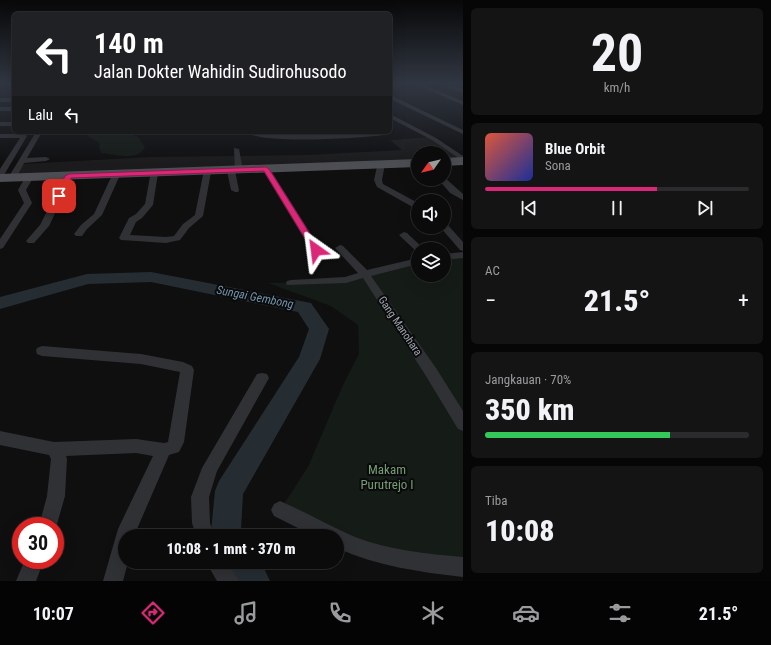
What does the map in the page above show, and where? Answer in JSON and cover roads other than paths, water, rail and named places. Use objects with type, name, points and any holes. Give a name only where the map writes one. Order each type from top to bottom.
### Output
[{"type":"main road","points":[[6,178],[207,172],[411,163]]},
{"type":"street","points":[[403,112],[415,110]]},
{"type":"street","points":[[416,110],[463,132]]},
{"type":"street","points":[[392,114],[397,112]]},
{"type":"street","points":[[392,116],[435,139],[453,162]]},
{"type":"street","points":[[1,121],[12,124]]},
{"type":"street","points":[[6,178],[22,160],[38,134]]},
{"type":"street","points":[[254,134],[299,134],[329,137],[371,134]]},
{"type":"street","points":[[325,134],[329,137]]},
{"type":"street","points":[[387,134],[391,137]]},
{"type":"street","points":[[0,136],[24,136],[0,175]]},
{"type":"street","points":[[235,190],[236,149]]},
{"type":"street","points":[[22,160],[46,159]]},
{"type":"street","points":[[381,164],[378,183],[411,203]]},
{"type":"street","points":[[266,169],[316,250]]},
{"type":"street","points":[[154,173],[149,205],[139,216],[132,220],[124,238],[166,240],[177,238],[186,226],[199,216],[207,172]]},
{"type":"street","points":[[79,234],[84,227],[98,215],[116,175]]},
{"type":"street","points":[[31,241],[44,226],[69,176]]},
{"type":"street","points":[[0,246],[28,205],[22,190],[29,178]]},
{"type":"street","points":[[448,186],[463,198]]},
{"type":"street","points":[[451,234],[463,248]]},
{"type":"street","points":[[404,235],[412,242]]},
{"type":"street","name":"Gang Manohara","points":[[340,248],[365,274],[431,372],[463,424]]},
{"type":"street","points":[[451,256],[463,255]]},
{"type":"street","points":[[291,283],[346,280],[411,263]]},
{"type":"street","points":[[0,438],[54,449],[136,446],[164,450],[173,447],[176,442],[187,372],[186,368],[141,359],[42,351]]},
{"type":"street","points":[[203,529],[201,523],[200,497],[210,468],[262,378]]},
{"type":"street","points":[[50,517],[56,496],[59,468],[58,454],[54,449]]},
{"type":"street","points":[[113,581],[127,529],[164,450]]},
{"type":"street","points":[[280,510],[319,529]]},
{"type":"street","points":[[344,542],[357,548],[411,562],[463,567]]},
{"type":"street","points":[[26,581],[31,569]]},
{"type":"street","points":[[221,569],[229,581]]},
{"type":"waterway","name":"Sungai Gembong","points":[[0,303],[87,279],[151,277],[304,307],[319,329],[309,359],[229,491],[226,529]]},
{"type":"waterway","name":"Sungai Gembong","points":[[247,569],[254,581]]},
{"type":"park label","name":"Makam Purutrejo I","points":[[387,476]]}]
